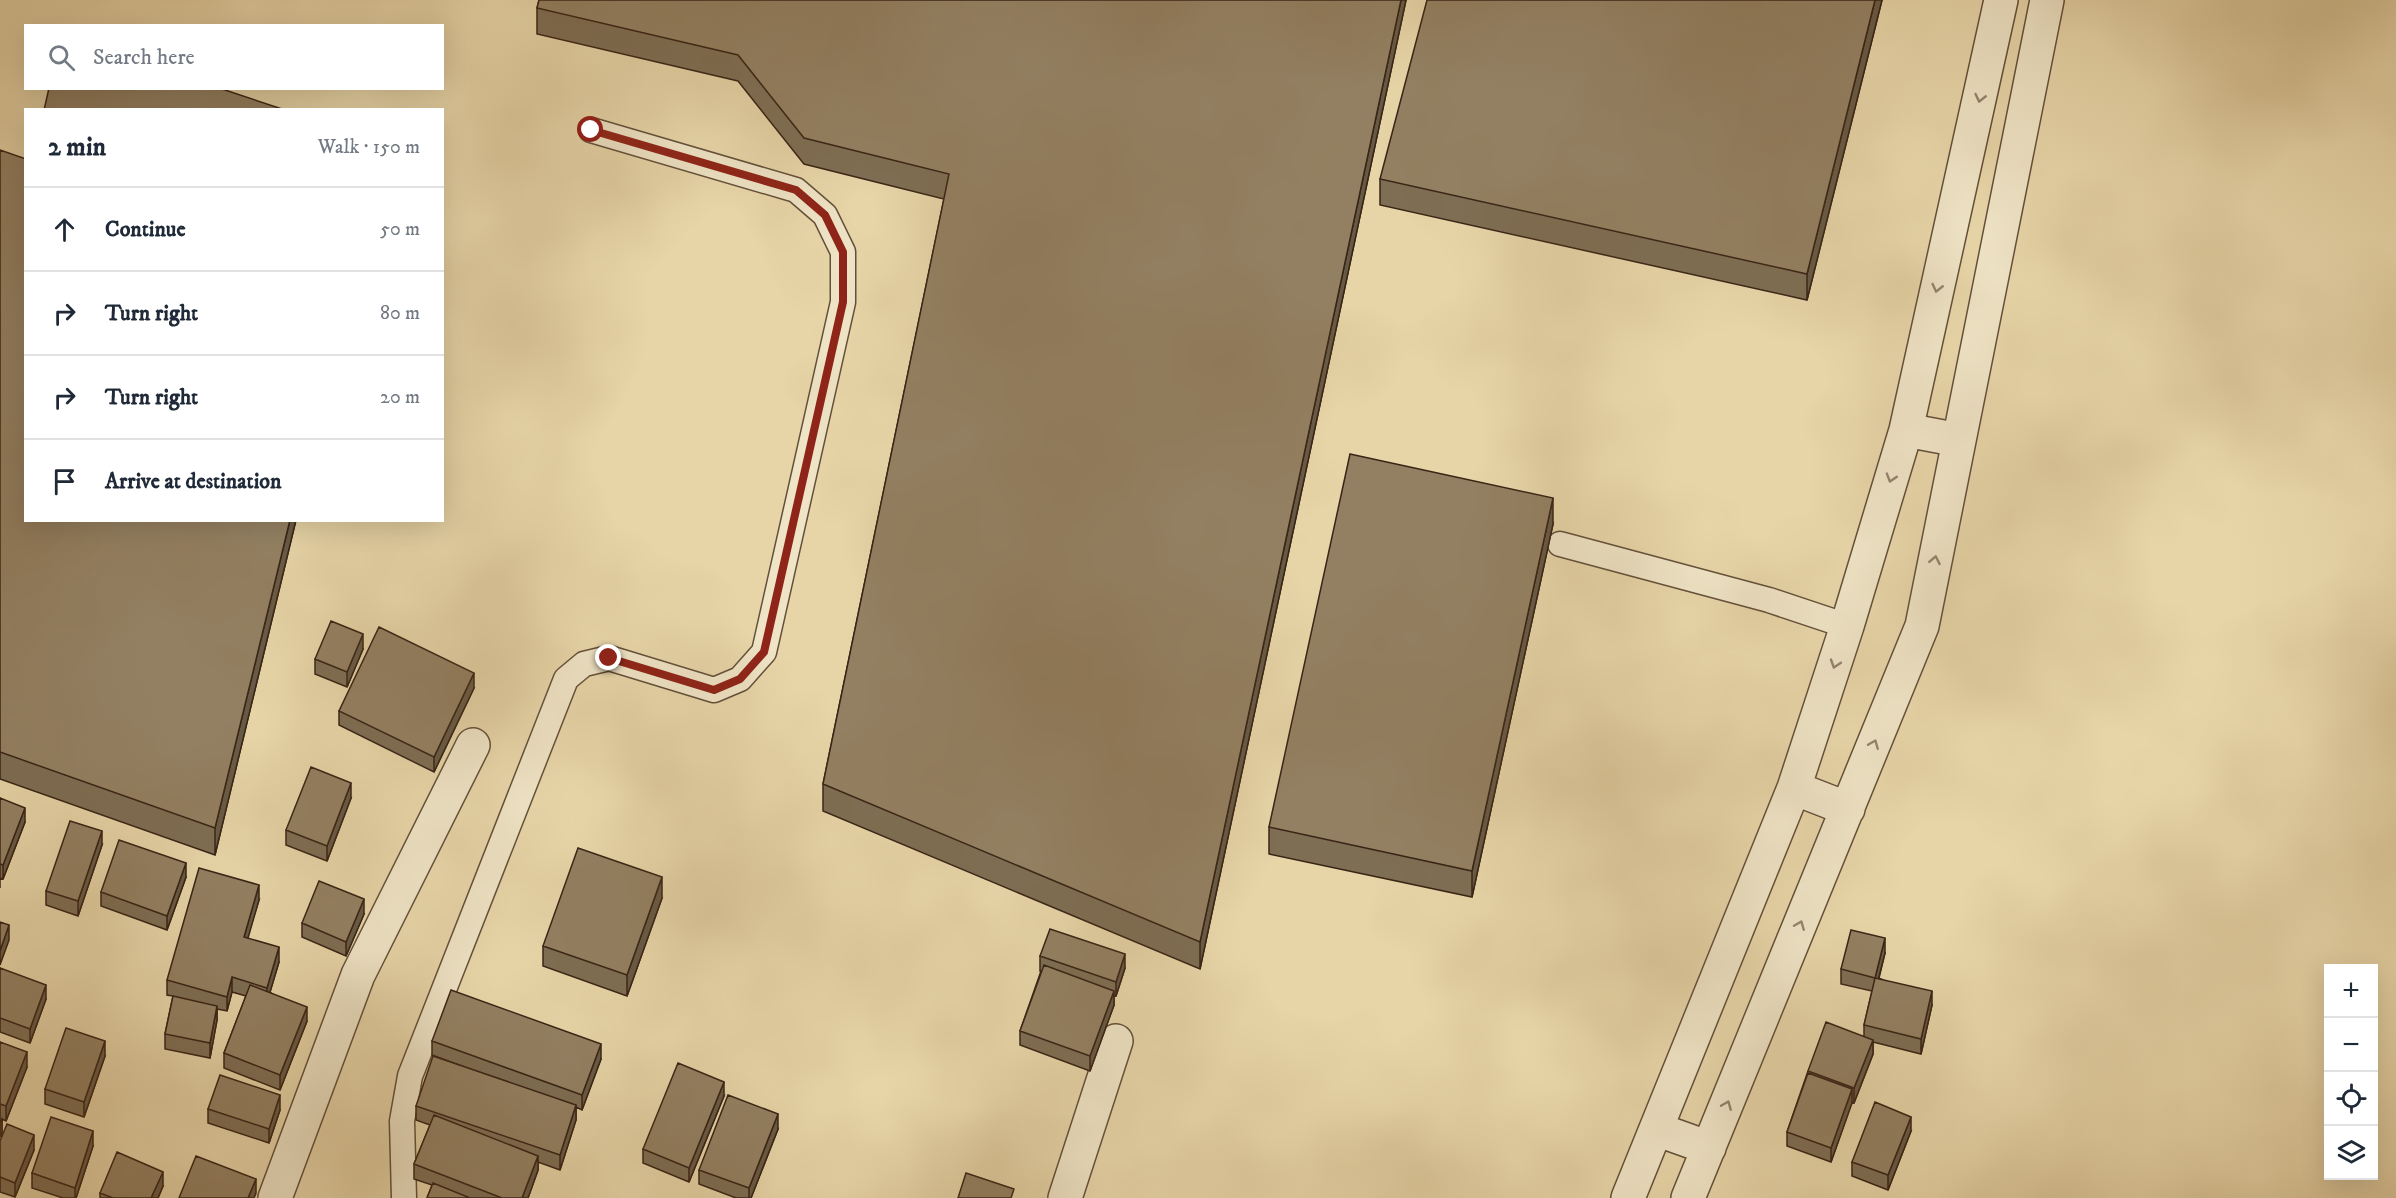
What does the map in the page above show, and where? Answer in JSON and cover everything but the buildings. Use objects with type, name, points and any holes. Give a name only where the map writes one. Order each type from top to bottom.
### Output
[{"type":"street","points":[[1628,1198],[1794,788],[1847,626],[1906,430],[2001,0]]},
{"type":"street","points":[[1688,1198],[1922,626],[2047,0]]},
{"type":"street","points":[[1988,59],[2034,67]]},
{"type":"street","points":[[1906,430],[1959,440]]},
{"type":"street","points":[[275,1198],[358,975],[473,745]]},
{"type":"street","points":[[1794,788],[1848,809]]},
{"type":"street","points":[[1065,1198],[1116,1041]]},
{"type":"street","points":[[1656,1129],[1709,1148]]},
{"type":"lane","points":[[404,1198],[402,1121],[410,1076],[566,679],[584,664],[609,658],[714,690],[740,679],[764,652],[843,302],[843,252],[825,215],[796,190],[591,130]]},
{"type":"lane","points":[[1560,544],[1769,600],[1847,626]]},
{"type":"route","points":[[591,130],[796,190],[825,215],[843,252],[843,302],[764,652],[740,679],[714,690],[609,658]]}]
